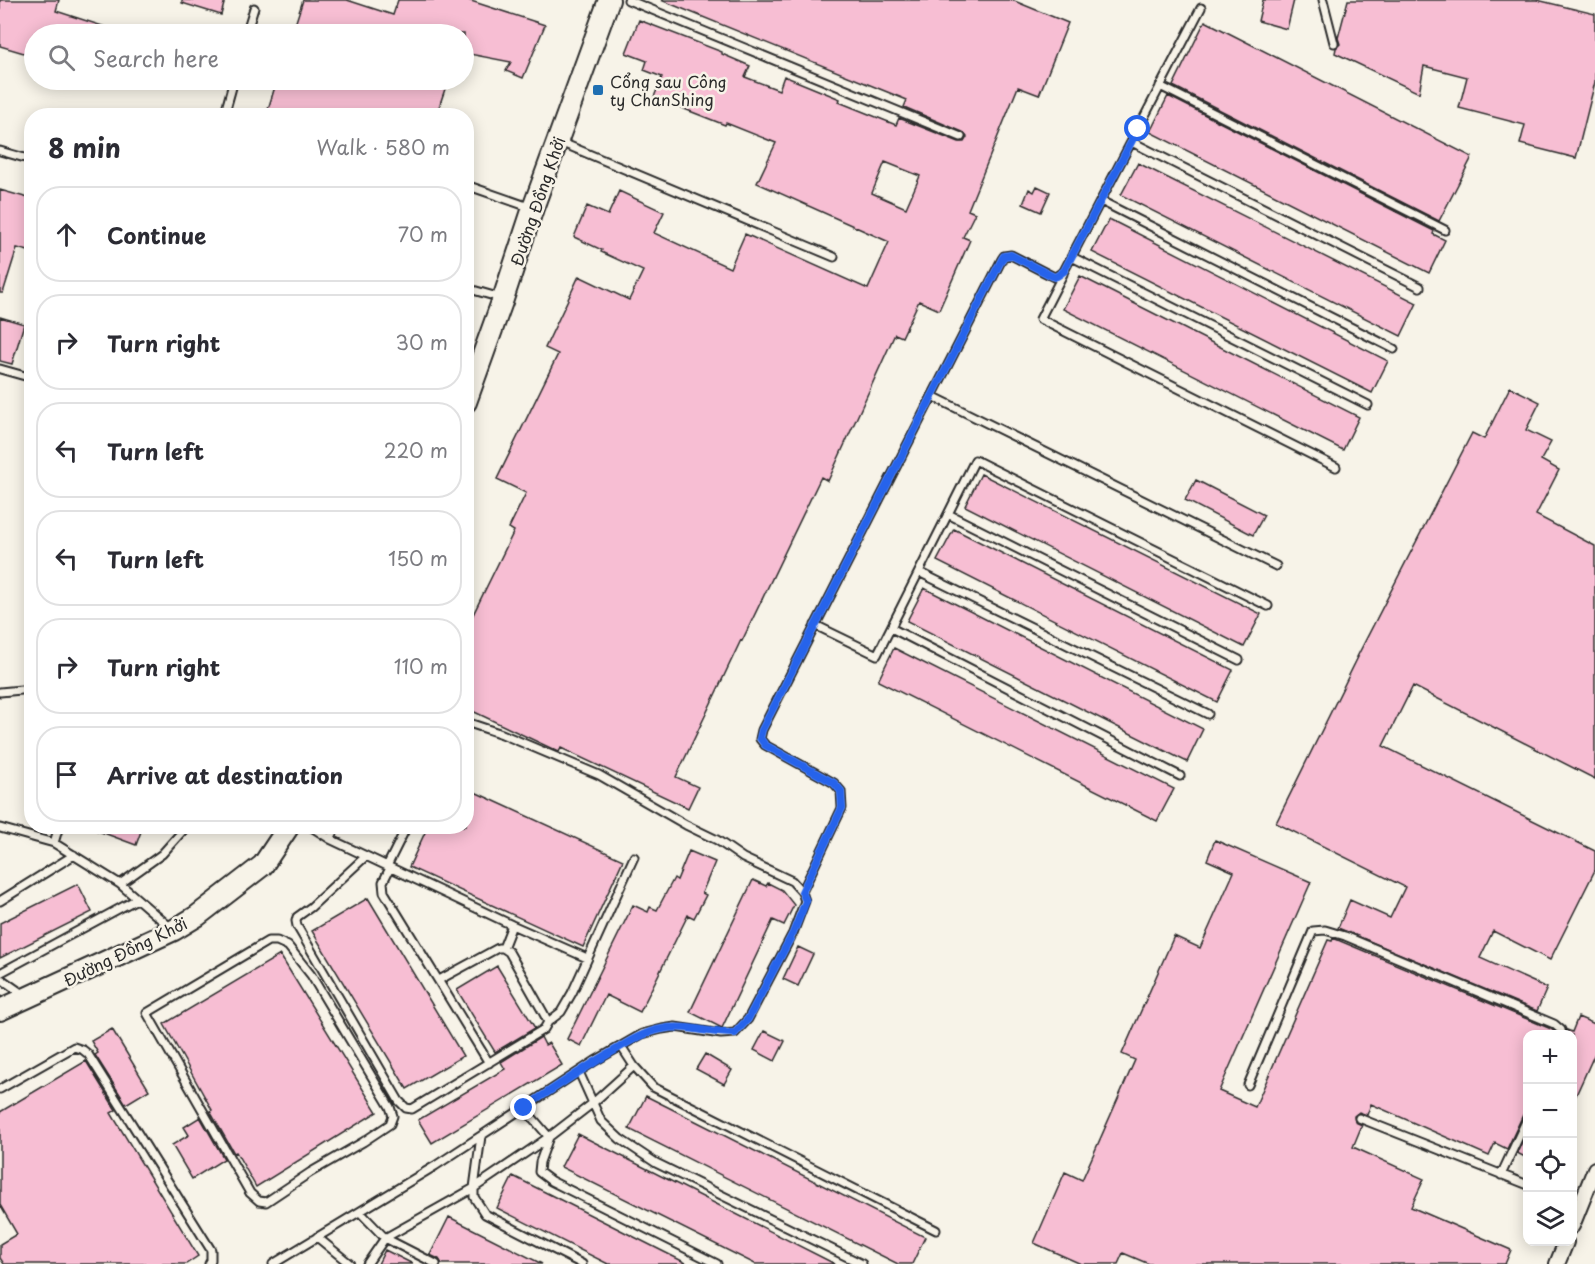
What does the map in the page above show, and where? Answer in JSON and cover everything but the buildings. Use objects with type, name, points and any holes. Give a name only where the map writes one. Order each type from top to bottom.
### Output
[{"type":"main road","name":"Đường Đồng Khởi","points":[[474,380],[608,0]]},
{"type":"main road","name":"Đường Đồng Khởi","points":[[0,1010],[174,930],[197,916],[263,865],[284,834]]},
{"type":"street","points":[[1577,1203],[1595,1169]]},
{"type":"street","points":[[1557,1264],[1564,1246]]},
{"type":"lane","points":[[627,0],[961,137]]},
{"type":"lane","points":[[1323,0],[1334,42]]},
{"type":"lane","points":[[249,24],[254,8]]},
{"type":"lane","points":[[1201,8],[1040,319],[1336,467]]},
{"type":"lane","points":[[1160,86],[1446,230]]},
{"type":"lane","points":[[226,108],[231,90]]},
{"type":"lane","points":[[557,141],[834,257]]},
{"type":"lane","points":[[1132,141],[1420,287]]},
{"type":"lane","points":[[0,151],[24,158]]},
{"type":"lane","points":[[474,188],[533,208]]},
{"type":"lane","points":[[1101,201],[1394,349]]},
{"type":"lane","points":[[802,892],[842,808],[841,791],[834,783],[765,745],[760,738],[762,730],[1004,256],[1011,255],[1054,277],[1064,271]]},
{"type":"lane","points":[[1072,256],[1368,405]]},
{"type":"lane","points":[[474,290],[503,298]]},
{"type":"lane","points":[[0,369],[24,376]]},
{"type":"lane","points":[[932,396],[1276,566]]},
{"type":"lane","points":[[815,625],[877,655],[975,460],[1268,606]]},
{"type":"lane","points":[[948,514],[1239,660]]},
{"type":"lane","points":[[919,572],[1208,714]]},
{"type":"lane","points":[[891,628],[1180,776]]},
{"type":"lane","points":[[0,692],[24,690]]},
{"type":"lane","points":[[273,1264],[435,1166],[579,1072],[642,1034],[675,1028],[721,1034],[735,1033],[748,1019],[793,933],[806,901],[802,892],[792,881],[743,858],[717,840],[686,825],[599,775],[502,734],[474,725]]},
{"type":"lane","points":[[0,828],[54,843],[120,884],[174,930]]},
{"type":"lane","points":[[54,843],[57,834]]},
{"type":"lane","points":[[120,884],[162,854],[180,834]]},
{"type":"lane","points":[[322,834],[512,925],[587,958]]},
{"type":"lane","points":[[330,839],[333,834]]},
{"type":"lane","points":[[403,834],[384,882],[384,892],[489,1063]]},
{"type":"lane","points":[[0,901],[74,855]]},
{"type":"lane","points":[[366,856],[297,917],[296,921],[399,1101],[406,1108],[412,1109],[544,1029],[548,1022],[561,1012],[572,993],[634,857]]},
{"type":"lane","points":[[0,974],[137,899]]},
{"type":"lane","points":[[503,948],[512,925]]},
{"type":"lane","points":[[1248,1085],[1313,931],[1325,930],[1356,941],[1554,1024],[1561,1030]]},
{"type":"lane","points":[[268,941],[278,941],[288,946],[311,975],[390,1107],[393,1116],[390,1124],[266,1202],[258,1201],[250,1193],[147,1013],[268,941]]},
{"type":"lane","points":[[439,980],[498,948],[503,948],[508,952],[548,1022]]},
{"type":"lane","points":[[0,978],[28,998]]},
{"type":"lane","points":[[621,1046],[634,1066],[653,1087],[936,1230]]},
{"type":"lane","points":[[0,1089],[74,1047],[88,1054],[212,1250],[209,1264]]},
{"type":"lane","points":[[368,1264],[385,1238],[474,1188],[549,1137],[634,1066]]},
{"type":"lane","points":[[579,1072],[601,1122],[620,1139],[656,1163],[862,1264]]},
{"type":"lane","points":[[524,1108],[549,1137]]},
{"type":"lane","points":[[1359,1119],[1523,1183]]},
{"type":"lane","points":[[1501,1175],[1523,1126]]},
{"type":"lane","points":[[481,1136],[474,1197],[484,1214],[582,1264]]},
{"type":"lane","points":[[549,1137],[539,1172],[551,1181],[717,1264]]},
{"type":"lane","points":[[360,1212],[385,1238],[436,1264]]},
{"type":"lane","points":[[317,1238],[350,1264]]},
{"type":"place","name":"Cổng sau Công ty ChanShing","points":[[598,90]]},
{"type":"route","points":[[524,1108],[595,1061],[642,1034],[675,1028],[721,1034],[735,1033],[748,1019],[793,933],[806,901],[802,892],[842,808],[841,791],[834,783],[765,745],[760,738],[762,730],[1002,259],[1004,256],[1011,255],[1054,277],[1064,271],[1138,129]]}]
